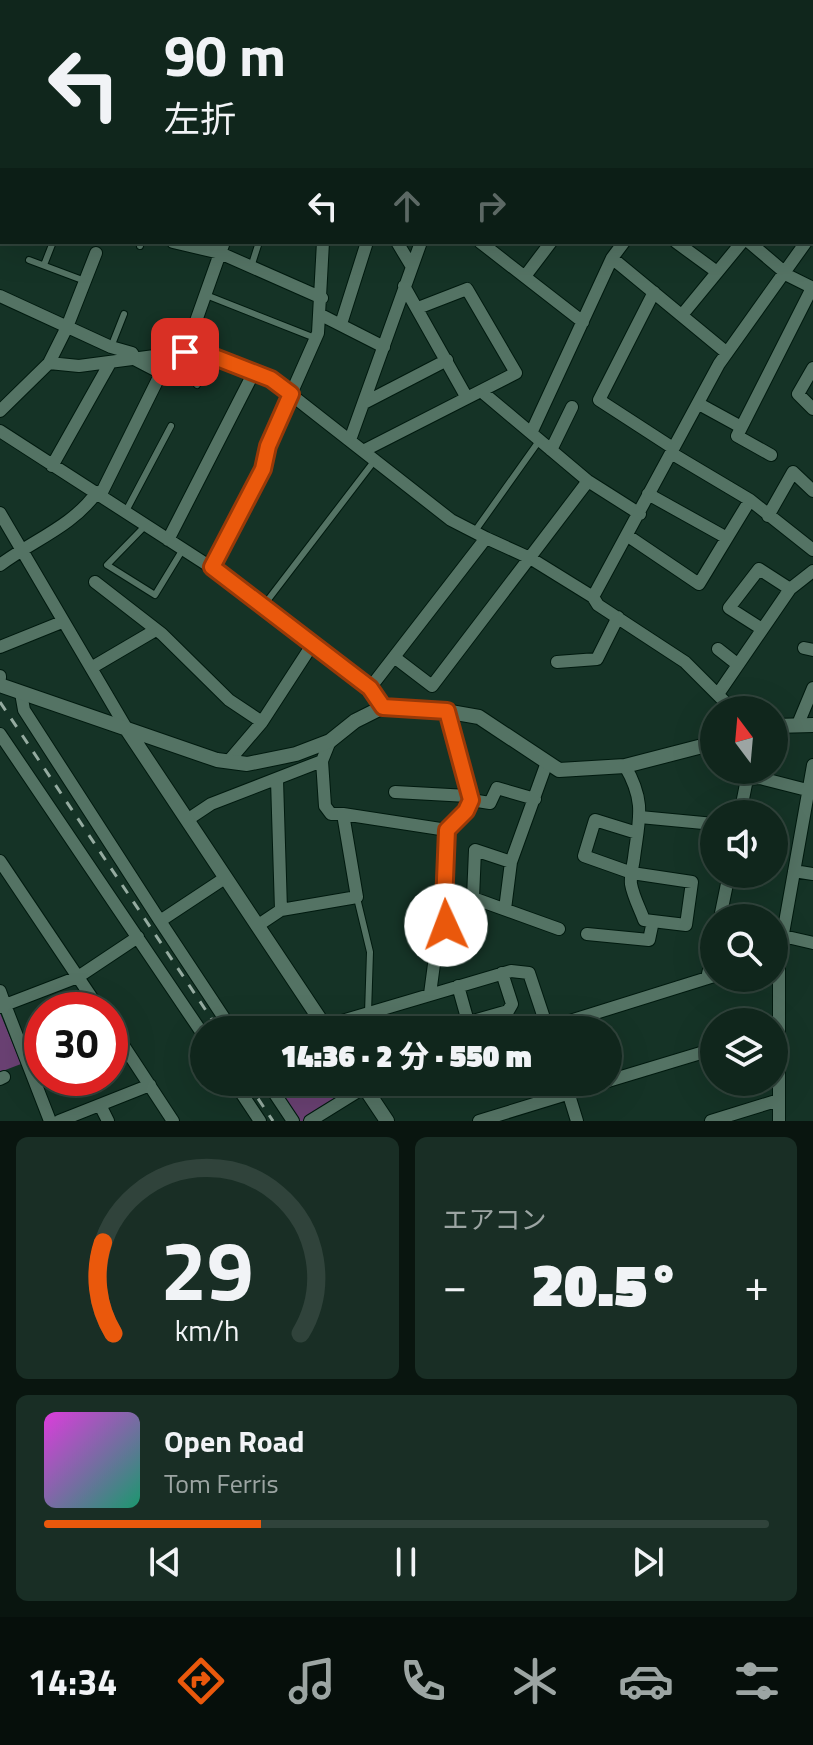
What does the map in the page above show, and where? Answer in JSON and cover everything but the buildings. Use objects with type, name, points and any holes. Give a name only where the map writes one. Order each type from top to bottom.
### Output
[{"type":"street","points":[[189,244],[222,248],[251,267],[322,298]]},
{"type":"street","points":[[212,567],[263,469],[268,446],[315,338],[322,298],[319,244]]},
{"type":"street","points":[[341,324],[366,244]]},
{"type":"street","points":[[398,244],[412,267]]},
{"type":"street","points":[[350,440],[420,244]]},
{"type":"street","points":[[483,244],[583,322]]},
{"type":"street","points":[[526,275],[549,244]]},
{"type":"street","points":[[536,436],[583,322],[612,258],[622,244]]},
{"type":"street","points":[[679,244],[717,272]]},
{"type":"street","points":[[682,315],[740,244]]},
{"type":"street","points":[[751,244],[784,271],[813,288],[737,436],[771,455]]},
{"type":"street","points":[[593,597],[727,353],[804,244]]},
{"type":"street","points":[[49,363],[79,366],[136,360],[144,356],[174,356],[189,347],[222,248]]},
{"type":"street","points":[[0,411],[49,363],[67,327],[96,253]]},
{"type":"street","points":[[612,258],[727,353]]},
{"type":"street","points":[[404,286],[467,398]]},
{"type":"street","points":[[363,451],[516,373],[467,289],[418,308]]},
{"type":"street","points":[[654,292],[599,400],[750,500],[813,550]]},
{"type":"street","points":[[0,296],[111,347],[132,353],[136,360],[161,373],[99,493],[53,533],[21,549],[0,565]]},
{"type":"street","points":[[321,315],[384,347]]},
{"type":"street","points":[[189,347],[254,372],[291,394],[451,520],[530,558],[593,597],[598,605],[685,662],[718,694],[790,589],[813,571]]},
{"type":"street","points":[[364,403],[447,360]]},
{"type":"street","points":[[52,466],[110,363]]},
{"type":"street","points":[[813,368],[798,394],[813,409]]},
{"type":"street","points":[[168,540],[254,372]]},
{"type":"street","points":[[481,391],[588,481],[640,514]]},
{"type":"street","points":[[699,404],[741,427]]},
{"type":"street","points":[[551,450],[572,407]]},
{"type":"street","points":[[0,431],[212,567],[370,688],[383,707]]},
{"type":"street","points":[[768,516],[793,472],[813,491]]},
{"type":"street","points":[[394,657],[432,686],[588,481]]},
{"type":"street","points":[[648,494],[727,538]]},
{"type":"street","points":[[628,536],[699,584],[750,500]]},
{"type":"street","points":[[0,513],[128,731],[314,1016]]},
{"type":"street","points":[[370,688],[480,534]]},
{"type":"street","points":[[762,629],[729,608],[759,569],[790,589]]},
{"type":"street","points":[[95,582],[229,700],[262,722]]},
{"type":"street","points":[[557,662],[597,659],[618,617]]},
{"type":"street","points":[[0,647],[62,622]]},
{"type":"street","points":[[91,668],[154,631]]},
{"type":"street","points":[[228,762],[262,722],[312,645]]},
{"type":"street","points":[[718,649],[737,664]]},
{"type":"street","points":[[1,682],[21,693],[128,731],[228,762],[247,764],[276,760],[330,741],[355,721],[383,707],[447,711],[479,717],[546,765],[572,771],[625,766],[700,747]]},
{"type":"street","points":[[805,724],[813,688]]},
{"type":"street","points":[[21,693],[24,710],[223,1016]]},
{"type":"street","points":[[430,994],[438,934],[446,925],[447,830],[466,811],[470,798],[447,711]]},
{"type":"street","points":[[0,734],[191,1016]]},
{"type":"street","points":[[330,741],[322,761],[325,806],[331,814],[447,830]]},
{"type":"street","points":[[187,820],[211,804],[322,761]]},
{"type":"street","points":[[505,909],[511,862],[546,765]]},
{"type":"street","points":[[788,906],[813,765]]},
{"type":"street","points":[[625,766],[638,789],[640,817],[637,833],[632,873],[630,883],[644,920],[686,925],[692,882],[632,873],[584,856],[595,820],[637,833]]},
{"type":"street","points":[[277,780],[281,910]]},
{"type":"street","points":[[788,784],[807,790]]},
{"type":"street","points":[[395,792],[470,798],[490,803],[497,788],[535,799]]},
{"type":"street","points":[[257,926],[281,910],[357,897],[343,814]]},
{"type":"street","points":[[640,817],[700,823]]},
{"type":"street","points":[[511,862],[475,850],[473,898],[559,929]]},
{"type":"street","points":[[0,861],[88,992]]},
{"type":"street","points":[[794,871],[813,874]]},
{"type":"street","points":[[160,921],[225,878]]},
{"type":"street","points":[[587,934],[649,940],[653,921]]},
{"type":"street","points":[[3,1006],[78,977],[138,937]]},
{"type":"street","points":[[788,937],[813,943]]},
{"type":"street","points":[[458,986],[467,1018],[473,1021],[508,1011],[512,1004],[502,973]]},
{"type":"street","points":[[358,1016],[502,973],[529,973],[541,1016]]},
{"type":"street","points":[[586,1016],[700,980]]},
{"type":"street","points":[[0,991],[3,1006],[50,1121]]},
{"type":"street","points":[[128,1052],[173,1121]]},
{"type":"street","points":[[622,1077],[700,1053]]},
{"type":"street","points":[[59,1121],[150,1085]]},
{"type":"street","points":[[243,1096],[260,1121]]},
{"type":"street","points":[[276,1096],[293,1121]]},
{"type":"street","points":[[310,1121],[347,1096]]},
{"type":"street","points":[[373,1096],[387,1121]]},
{"type":"street","points":[[479,1121],[546,1096]]},
{"type":"street","points":[[569,1096],[577,1121]]},
{"type":"street","points":[[779,1096],[779,1121]]},
{"type":"street","points":[[711,1121],[779,1100]]},
{"type":"street","points":[[100,1105],[108,1121]]},
{"type":"lane","points":[[44,265],[52,244]]},
{"type":"lane","points":[[251,267],[258,244]]},
{"type":"lane","points":[[29,260],[85,281]]},
{"type":"lane","points":[[206,295],[315,338]]},
{"type":"lane","points":[[111,347],[124,314]]},
{"type":"lane","points":[[197,385],[212,356]]},
{"type":"lane","points":[[126,511],[171,426]]},
{"type":"lane","points":[[480,534],[536,436]]},
{"type":"lane","points":[[264,605],[375,460]]},
{"type":"lane","points":[[145,526],[107,565],[127,579],[155,595],[183,549]]},
{"type":"lane","points":[[357,897],[370,952],[368,1013]]},
{"type":"shaded area","points":[[0,1013],[21,1064],[0,1072]]},
{"type":"shaded area","points":[[280,1096],[340,1096],[303,1121],[297,1121]]},
{"type":"railway","points":[[0,702],[210,1016]]},
{"type":"railway","points":[[256,1096],[273,1121]]},
{"type":"route","points":[[185,352],[189,347],[271,379],[292,397],[268,446],[263,469],[212,567],[370,688],[383,707],[447,711],[471,800],[466,811],[447,830],[446,925]]}]
